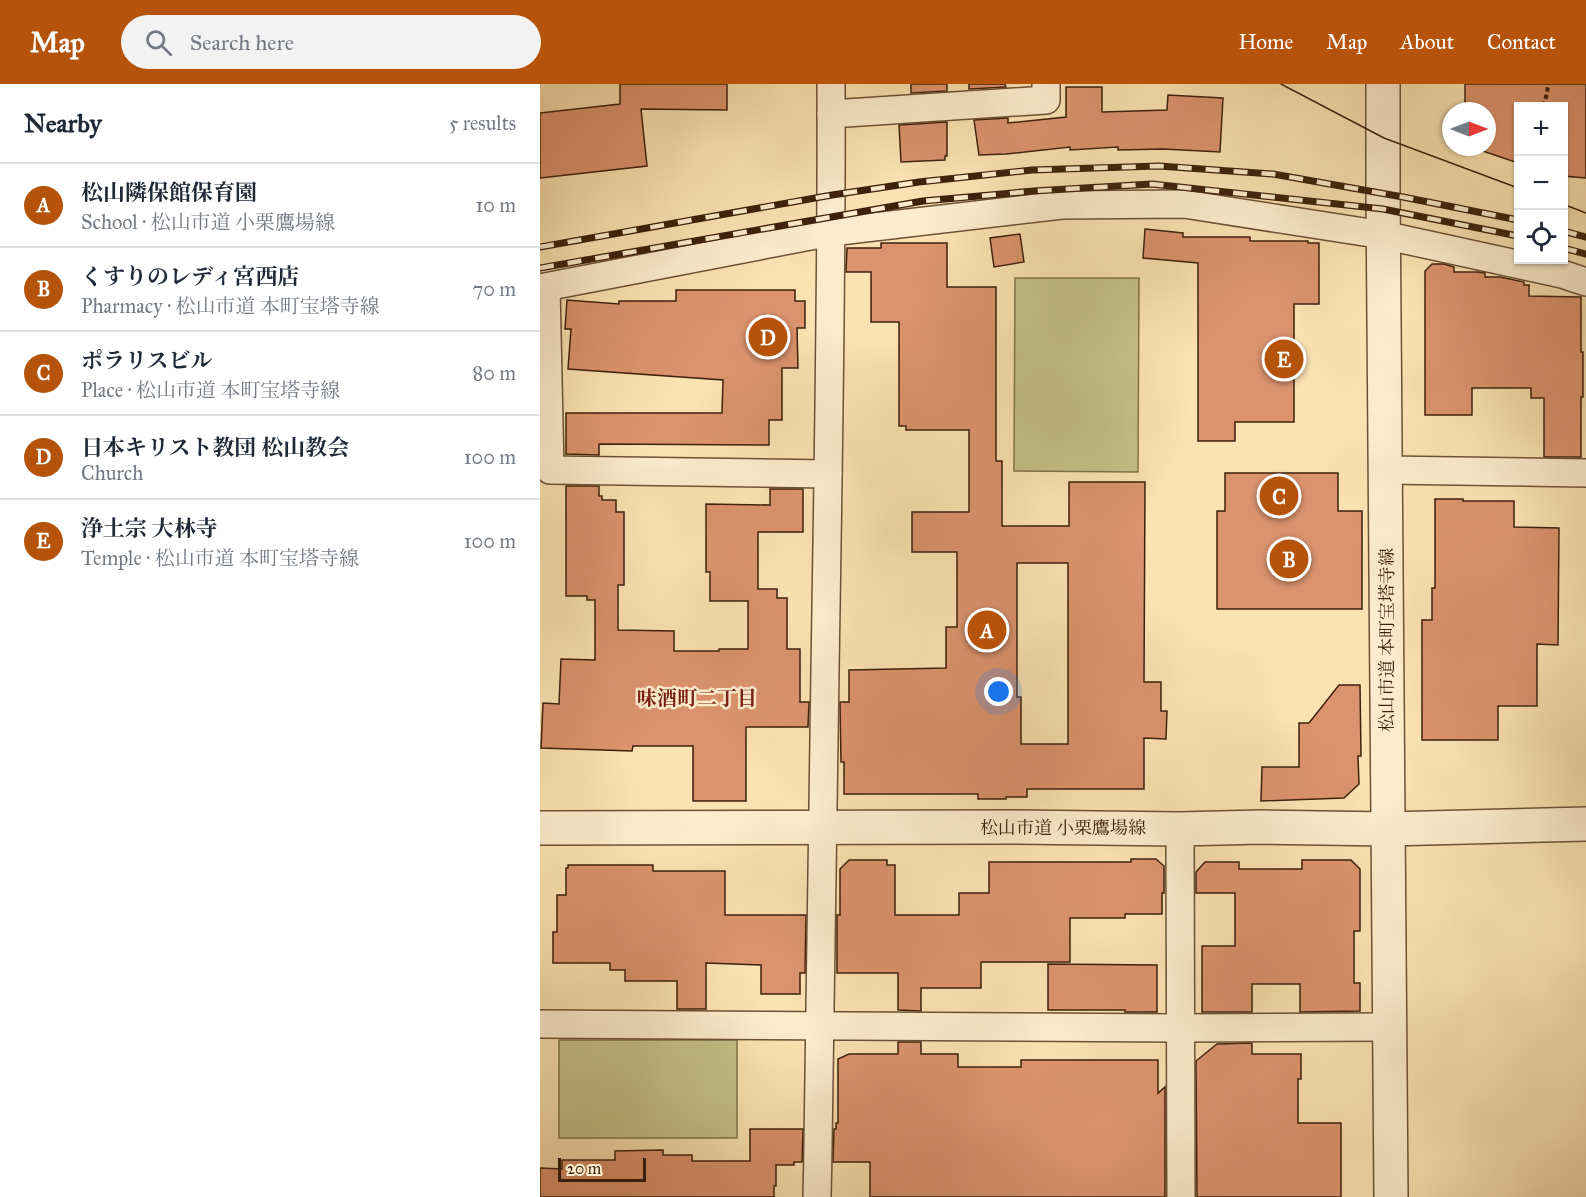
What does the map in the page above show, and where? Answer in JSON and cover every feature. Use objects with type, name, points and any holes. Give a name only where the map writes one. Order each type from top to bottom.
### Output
[{"type":"street","points":[[817,1197],[828,474],[831,84]]},
{"type":"street","points":[[831,114],[1046,100],[1046,84]]},
{"type":"street","name":"松山市道 本町宝塔寺線","points":[[1383,84],[1391,1197]]},
{"type":"street","points":[[828,474],[545,473],[543,287],[831,231],[1062,205],[1184,204],[1383,235],[1562,274],[1586,282]]},
{"type":"street","points":[[1386,471],[1586,473]]},
{"type":"street","name":"松山市道 小栗鷹場線","points":[[540,828],[1180,829],[1261,827],[1388,829],[1586,824]]},
{"type":"street","points":[[1180,829],[1181,1197]]},
{"type":"street","points":[[540,1024],[1390,1027]]},
{"type":"path","points":[[1545,102],[1548,94],[1548,84]]},
{"type":"shaded area","points":[[1015,278],[1139,278],[1138,472],[1014,471]]},
{"type":"shaded area","points":[[559,1040],[737,1040],[737,1138],[559,1138]]},
{"type":"building","points":[[620,84],[727,84],[727,110],[641,109],[647,166],[540,178],[540,113],[620,104]]},
{"type":"building","points":[[911,84],[947,84],[947,91],[911,93]]},
{"type":"building","points":[[969,84],[1005,84],[1006,87],[969,89]]},
{"type":"building","points":[[1465,84],[1586,84],[1586,178],[1568,176],[1568,102],[1514,102],[1514,162],[1496,156],[1496,102],[1465,102]]},
{"type":"building","points":[[1066,87],[1102,87],[1102,112],[1167,110],[1168,95],[1223,98],[1220,152],[1163,149],[1118,150],[1118,147],[1070,150],[1070,147],[979,155],[974,120],[1008,118],[1008,123],[1066,117]]},
{"type":"building","points":[[947,122],[945,160],[901,162],[899,125]]},
{"type":"building","points":[[1145,229],[1183,233],[1183,237],[1250,237],[1250,241],[1319,243],[1319,304],[1294,304],[1294,422],[1235,422],[1235,441],[1198,441],[1198,263],[1143,258]]},
{"type":"building","points":[[1020,234],[1024,262],[994,267],[990,238]]},
{"type":"building","points":[[881,243],[947,243],[947,287],[996,287],[996,461],[1002,461],[1002,526],[1069,526],[1069,482],[1145,482],[1144,682],[1161,682],[1161,711],[1167,711],[1166,739],[1144,738],[1144,789],[1027,789],[1027,797],[1006,797],[1006,799],[978,799],[978,794],[844,794],[840,702],[849,702],[849,670],[946,668],[946,627],[957,627],[957,552],[912,552],[912,512],[969,512],[969,430],[906,430],[906,426],[899,426],[899,322],[871,322],[871,272],[846,272],[847,248],[881,248]],"holes":[[[1017,563],[1068,563],[1068,744],[1021,744],[1021,697],[1017,697]]]},
{"type":"building","points":[[1432,264],[1454,267],[1454,272],[1485,273],[1485,277],[1500,277],[1524,282],[1524,285],[1529,285],[1529,296],[1581,297],[1583,397],[1581,397],[1581,457],[1544,457],[1544,398],[1531,398],[1531,388],[1472,388],[1472,415],[1425,415],[1425,271]]},
{"type":"building","points":[[676,290],[795,290],[795,301],[805,301],[805,328],[797,328],[798,368],[782,368],[782,420],[769,420],[769,445],[599,444],[599,455],[566,454],[566,413],[722,413],[723,380],[568,369],[571,329],[565,329],[567,300],[619,304],[619,301],[676,301]]},
{"type":"building","points":[[1225,473],[1338,473],[1338,511],[1362,511],[1362,609],[1217,609],[1217,511],[1225,511]]},
{"type":"building","points":[[566,486],[599,486],[599,496],[602,496],[602,500],[616,500],[616,512],[624,512],[624,585],[618,585],[618,630],[674,631],[674,651],[748,649],[748,601],[710,601],[710,572],[706,572],[706,504],[770,505],[770,489],[803,489],[803,532],[758,532],[758,589],[777,589],[777,598],[787,598],[787,649],[800,649],[800,702],[809,702],[808,727],[746,727],[746,801],[693,801],[693,746],[633,746],[632,751],[541,748],[543,703],[559,704],[561,659],[595,660],[595,600],[587,600],[587,596],[566,596]]},
{"type":"building","points":[[1435,499],[1514,501],[1514,527],[1559,528],[1558,645],[1537,644],[1537,706],[1498,706],[1498,740],[1422,740],[1422,620],[1432,620],[1432,588],[1435,588]]},
{"type":"building","points":[[1339,685],[1360,685],[1359,784],[1344,798],[1261,801],[1262,767],[1299,767],[1299,723],[1309,723]]},
{"type":"building","points":[[1131,859],[1156,859],[1164,866],[1162,914],[1125,914],[1125,918],[1070,918],[1070,962],[981,962],[981,988],[921,988],[921,1011],[898,1010],[898,973],[837,973],[840,869],[849,860],[887,860],[887,865],[895,865],[895,915],[959,915],[959,893],[989,893],[989,862],[1131,862]]},
{"type":"building","points":[[1302,860],[1351,860],[1360,869],[1360,931],[1354,931],[1354,983],[1360,983],[1360,1011],[1300,1012],[1300,984],[1252,984],[1252,1012],[1202,1012],[1202,946],[1235,946],[1235,893],[1196,893],[1196,872],[1205,862],[1239,862],[1239,869],[1302,869]]},
{"type":"building","points":[[568,865],[653,865],[653,871],[725,871],[725,915],[806,915],[805,973],[800,973],[800,994],[761,994],[761,965],[706,963],[706,1009],[677,1009],[677,981],[625,981],[625,970],[610,970],[610,963],[553,963],[553,932],[557,932],[557,895],[566,895]]},
{"type":"building","points":[[1048,964],[1157,965],[1157,1012],[1048,1010]]},
{"type":"building","points":[[898,1042],[921,1042],[921,1054],[958,1054],[958,1067],[1021,1067],[1021,1060],[1158,1060],[1158,1093],[1165,1087],[1165,1197],[870,1197],[870,1162],[833,1162],[834,1129],[838,1123],[838,1059],[849,1054],[898,1054]]},
{"type":"building","points":[[1252,1043],[1252,1054],[1301,1054],[1301,1079],[1298,1079],[1298,1123],[1341,1123],[1341,1197],[1197,1197],[1196,1061],[1217,1044]]},
{"type":"building","points":[[750,1129],[803,1129],[802,1162],[794,1162],[794,1165],[776,1165],[774,1197],[540,1197],[540,1168],[562,1169],[562,1160],[615,1160],[615,1151],[663,1150],[663,1155],[692,1155],[692,1161],[750,1161]]},
{"type":"tram line","points":[[1281,84],[1384,138],[1514,187]]},
{"type":"tram line","points":[[1568,206],[1586,213]]},
{"type":"railway","points":[[540,247],[832,195],[919,182],[1032,170],[1159,166],[1273,174],[1514,219]]},
{"type":"railway","points":[[540,268],[923,201],[1152,184],[1383,209],[1514,235]]},
{"type":"railway","points":[[1568,232],[1586,237]]},
{"type":"railway","points":[[1568,249],[1586,254]]},
{"type":"place","name":"日本キリスト教団 松山教会","points":[[768,337]]},
{"type":"place","name":"浄土宗 大林寺","points":[[1284,359]]},
{"type":"place","name":"ポラリスビル","points":[[1279,496]]},
{"type":"place","name":"くすりのレディ宮西店","points":[[1289,559]]},
{"type":"place","name":"松山隣保館保育園","points":[[987,630]]},
{"type":"district","name":"味酒町二丁目","points":[[697,698]]}]
